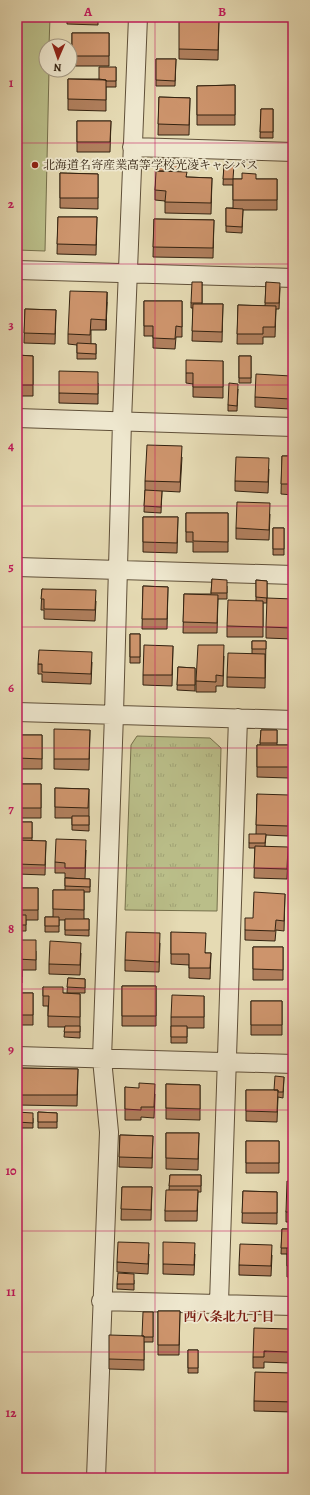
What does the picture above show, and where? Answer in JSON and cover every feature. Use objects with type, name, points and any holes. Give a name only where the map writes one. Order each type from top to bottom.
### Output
[{"type":"street","points":[[96,1478],[101,1301],[109,1132],[102,1059],[122,422],[138,17]]},
{"type":"street","points":[[132,147],[293,152],[293,143]]},
{"type":"street","points":[[17,270],[293,278]]},
{"type":"street","points":[[17,418],[293,428]]},
{"type":"street","points":[[17,568],[293,575]]},
{"type":"street","points":[[17,712],[293,720]]},
{"type":"street","points":[[219,1303],[238,718]]},
{"type":"street","points":[[17,1056],[293,1064]]},
{"type":"street","points":[[101,1301],[293,1306]]},
{"type":"green space","name":"北海道名寄産業高等学校光凌キャンパス","points":[[17,17],[50,17],[49,38],[38,38],[38,78],[49,78],[45,251],[17,250]]},
{"type":"green space","points":[[137,736],[210,738],[221,748],[217,911],[125,910],[131,745]]},
{"type":"building","points":[[179,17],[219,18],[218,50],[179,49]]},
{"type":"building","points":[[72,33],[109,33],[109,56],[78,56],[78,38],[72,38]]},
{"type":"building","points":[[156,59],[176,59],[175,81],[156,80]]},
{"type":"building","points":[[99,67],[116,67],[116,81],[99,79]]},
{"type":"building","points":[[68,79],[106,80],[106,100],[68,99]]},
{"type":"building","points":[[235,85],[235,115],[197,115],[197,86]]},
{"type":"building","points":[[159,97],[190,98],[189,125],[158,124]]},
{"type":"building","points":[[261,109],[273,109],[273,132],[260,132]]},
{"type":"building","points":[[77,121],[111,121],[110,142],[77,142]]},
{"type":"building","points":[[158,159],[178,159],[178,171],[157,171]]},
{"type":"building","points":[[224,165],[234,165],[233,179],[223,179]]},
{"type":"building","points":[[156,171],[187,172],[186,177],[212,178],[211,203],[165,202],[166,191],[155,190]]},
{"type":"building","points":[[60,173],[98,174],[98,198],[60,198]]},
{"type":"building","points":[[242,173],[256,174],[256,179],[277,179],[277,200],[233,200],[233,179],[242,179]]},
{"type":"building","points":[[226,208],[243,209],[242,227],[226,226]]},
{"type":"building","points":[[58,217],[97,217],[96,245],[57,244]]},
{"type":"building","points":[[154,219],[214,220],[213,248],[153,247]]},
{"type":"building","points":[[192,282],[202,282],[202,303],[191,303]]},
{"type":"building","points":[[266,282],[280,283],[279,303],[265,303]]},
{"type":"building","points":[[70,291],[107,292],[106,320],[91,319],[90,335],[68,334]]},
{"type":"building","points":[[144,301],[182,301],[182,327],[176,326],[175,339],[153,338],[153,326],[144,326]]},
{"type":"building","points":[[193,304],[223,304],[222,332],[192,331]]},
{"type":"building","points":[[238,305],[276,306],[275,327],[263,327],[263,334],[237,334]]},
{"type":"building","points":[[25,309],[56,310],[55,334],[24,333]]},
{"type":"building","points":[[77,343],[96,344],[96,354],[77,353]]},
{"type":"building","points":[[17,355],[33,356],[33,385],[17,385]]},
{"type":"building","points":[[239,356],[251,356],[251,378],[239,378]]},
{"type":"building","points":[[186,360],[223,361],[223,387],[193,387],[193,373],[186,373]]},
{"type":"building","points":[[59,371],[98,372],[98,394],[59,393]]},
{"type":"building","points":[[256,374],[291,376],[290,399],[255,397]]},
{"type":"building","points":[[229,383],[238,384],[237,406],[228,405]]},
{"type":"building","points":[[147,445],[182,446],[180,482],[145,481]]},
{"type":"building","points":[[282,456],[293,456],[293,484],[281,484]]},
{"type":"building","points":[[236,457],[269,458],[268,482],[235,481]]},
{"type":"building","points":[[145,490],[162,491],[161,507],[144,506]]},
{"type":"building","points":[[237,502],[270,503],[269,530],[236,528]]},
{"type":"building","points":[[186,513],[228,513],[228,542],[193,541],[193,532],[186,532]]},
{"type":"building","points":[[143,517],[178,517],[177,543],[143,542]]},
{"type":"building","points":[[273,528],[284,528],[284,549],[273,549]]},
{"type":"building","points":[[212,579],[227,580],[227,593],[211,593]]},
{"type":"building","points":[[256,580],[267,581],[267,598],[256,597]]},
{"type":"building","points":[[17,586],[21,586],[21,607],[17,607]]},
{"type":"building","points":[[143,586],[168,587],[167,619],[142,619]]},
{"type":"building","points":[[42,589],[96,590],[95,610],[44,609],[44,599],[41,599]]},
{"type":"building","points":[[184,594],[218,595],[217,623],[183,622]]},
{"type":"building","points":[[267,598],[293,599],[293,628],[266,627]]},
{"type":"building","points":[[228,600],[263,601],[263,627],[227,626]]},
{"type":"building","points":[[130,634],[140,634],[140,657],[130,657]]},
{"type":"building","points":[[252,641],[266,641],[266,649],[252,649]]},
{"type":"building","points":[[144,645],[173,646],[172,675],[143,675]]},
{"type":"building","points":[[198,645],[224,645],[223,676],[216,675],[216,682],[196,681]]},
{"type":"building","points":[[17,650],[21,650],[20,672],[17,672]]},
{"type":"building","points":[[39,650],[92,652],[91,674],[42,672],[42,664],[38,664]]},
{"type":"building","points":[[228,653],[265,654],[265,678],[227,677]]},
{"type":"building","points":[[178,667],[195,668],[195,685],[177,685]]},
{"type":"building","points":[[54,729],[90,730],[89,759],[54,759]]},
{"type":"building","points":[[261,730],[277,730],[277,743],[260,743]]},
{"type":"building","points":[[17,735],[42,735],[42,759],[17,758]]},
{"type":"building","points":[[257,745],[289,745],[289,767],[257,767]]},
{"type":"building","points":[[17,784],[41,784],[41,808],[17,808]]},
{"type":"building","points":[[55,788],[89,789],[88,808],[55,807]]},
{"type":"building","points":[[257,794],[289,795],[288,826],[256,825]]},
{"type":"building","points":[[72,816],[89,816],[89,825],[72,825]]},
{"type":"building","points":[[17,822],[32,822],[32,838],[17,838]]},
{"type":"building","points":[[249,834],[266,834],[265,843],[249,843]]},
{"type":"building","points":[[56,839],[86,840],[85,868],[65,868],[65,863],[55,862]]},
{"type":"building","points":[[17,840],[46,841],[45,865],[17,864]]},
{"type":"building","points":[[255,846],[288,847],[287,869],[254,868]]},
{"type":"building","points":[[65,878],[90,879],[90,887],[65,886]]},
{"type":"building","points":[[17,888],[38,888],[38,910],[17,910]]},
{"type":"building","points":[[53,890],[84,890],[84,910],[53,909]]},
{"type":"building","points":[[254,892],[285,894],[284,921],[276,920],[275,931],[245,930],[245,918],[253,918]]},
{"type":"building","points":[[17,915],[26,915],[26,925],[17,925]]},
{"type":"building","points":[[45,917],[59,917],[59,926],[45,926]]},
{"type":"building","points":[[65,919],[89,919],[89,930],[65,930]]},
{"type":"building","points":[[126,932],[160,933],[159,962],[125,960]]},
{"type":"building","points":[[171,932],[206,933],[205,953],[211,953],[210,968],[189,968],[189,954],[171,954]]},
{"type":"building","points":[[17,940],[36,940],[36,960],[17,959]]},
{"type":"building","points":[[50,941],[81,943],[80,965],[49,964]]},
{"type":"building","points":[[253,947],[283,947],[283,970],[253,969]]},
{"type":"building","points":[[17,969],[22,969],[22,977],[17,977]]},
{"type":"building","points":[[68,978],[85,979],[85,988],[67,987]]},
{"type":"building","points":[[122,986],[156,986],[156,1016],[122,1016]]},
{"type":"building","points":[[43,987],[63,987],[63,993],[80,994],[80,1017],[48,1016],[49,996],[43,996]]},
{"type":"building","points":[[17,993],[33,993],[33,1015],[17,1015]]},
{"type":"building","points":[[172,995],[204,996],[204,1017],[171,1017]]},
{"type":"building","points":[[251,1001],[282,1001],[282,1025],[251,1025]]},
{"type":"building","points":[[65,1026],[80,1026],[80,1032],[64,1032]]},
{"type":"building","points":[[171,1026],[187,1026],[187,1037],[171,1037]]},
{"type":"building","points":[[17,1068],[78,1069],[77,1095],[17,1095]]},
{"type":"building","points":[[275,1076],[284,1077],[283,1092],[274,1090]]},
{"type":"building","points":[[139,1083],[155,1084],[154,1107],[141,1107],[141,1110],[125,1109],[125,1087],[139,1088]]},
{"type":"building","points":[[166,1084],[200,1085],[200,1109],[166,1108]]},
{"type":"building","points":[[246,1090],[278,1090],[277,1112],[246,1111]]},
{"type":"building","points":[[17,1112],[33,1113],[33,1123],[17,1122]]},
{"type":"building","points":[[38,1112],[57,1113],[57,1122],[38,1122]]},
{"type":"building","points":[[166,1133],[199,1133],[198,1159],[166,1158]]},
{"type":"building","points":[[120,1135],[153,1136],[152,1158],[119,1157]]},
{"type":"building","points":[[246,1141],[279,1141],[279,1163],[246,1163]]},
{"type":"building","points":[[291,1142],[293,1142],[293,1163],[290,1162]]},
{"type":"building","points":[[170,1175],[201,1175],[201,1186],[169,1186]]},
{"type":"building","points":[[287,1181],[293,1182],[293,1212],[286,1212]]},
{"type":"building","points":[[122,1187],[152,1187],[151,1210],[121,1209]]},
{"type":"building","points":[[166,1190],[198,1190],[197,1211],[165,1211]]},
{"type":"building","points":[[243,1191],[277,1192],[277,1213],[242,1213]]},
{"type":"building","points":[[282,1229],[293,1229],[293,1248],[281,1248]]},
{"type":"building","points":[[118,1242],[149,1243],[148,1264],[117,1262]]},
{"type":"building","points":[[163,1242],[195,1243],[194,1265],[163,1264]]},
{"type":"building","points":[[240,1244],[272,1245],[271,1266],[239,1265]]},
{"type":"building","points":[[287,1248],[293,1248],[293,1266],[287,1266]]},
{"type":"building","points":[[118,1273],[134,1274],[134,1284],[117,1284]]},
{"type":"building","points":[[158,1311],[180,1311],[179,1345],[158,1345]]},
{"type":"building","points":[[143,1312],[153,1312],[153,1337],[142,1336]]},
{"type":"building","points":[[254,1328],[290,1329],[289,1352],[264,1351],[264,1357],[253,1357]]},
{"type":"building","points":[[109,1335],[144,1336],[144,1360],[109,1359]]},
{"type":"building","points":[[188,1350],[198,1350],[198,1368],[188,1368]]},
{"type":"building","points":[[255,1372],[293,1373],[293,1402],[254,1401]]},
{"type":"place","name":"北海道名寄産業高等学校光凌キャンパス","points":[[35,165]]},
{"type":"district","name":"西八条北九丁目","points":[[229,1316]]}]
